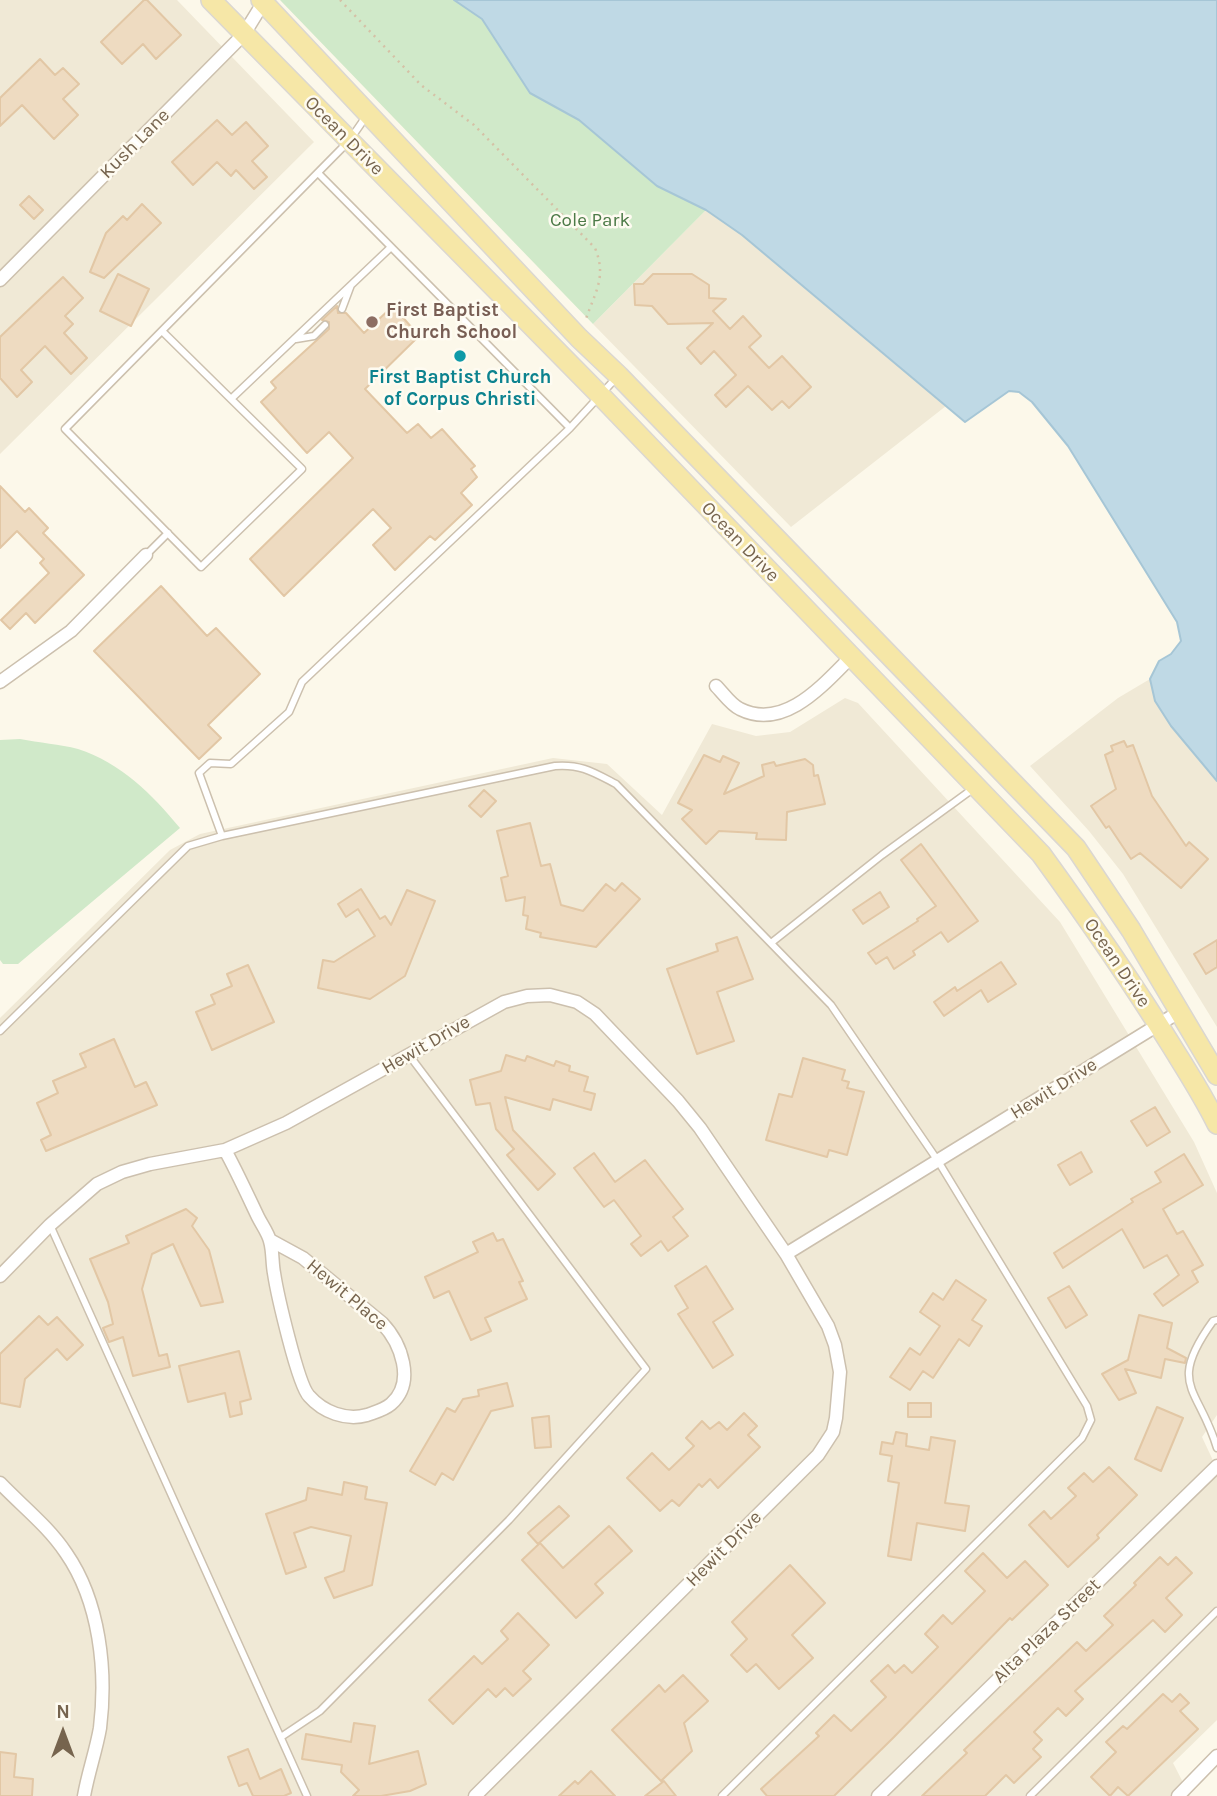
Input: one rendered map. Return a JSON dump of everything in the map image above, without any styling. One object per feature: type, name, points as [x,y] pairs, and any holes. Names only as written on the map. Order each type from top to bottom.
[{"type":"main road","name":"Ocean Drive","points":[[211,0],[601,396],[1041,854],[1101,937],[1158,1024],[1217,1124]]},
{"type":"main road","name":"Ocean Drive","points":[[262,2],[579,338],[619,376],[1076,848],[1130,930],[1217,1075]]},
{"type":"street","name":"Kush Lane","points":[[0,280],[244,34],[262,2]]},
{"type":"street","points":[[0,682],[71,631],[146,555]]},
{"type":"street","points":[[716,686],[738,709],[758,715],[785,711],[810,698],[851,657]]},
{"type":"street","name":"Hewit Drive","points":[[0,1276],[50,1225],[97,1184],[122,1172],[150,1164],[225,1150],[286,1123],[504,1002],[527,996],[550,995],[577,1002],[595,1014],[700,1128],[786,1254],[828,1326],[840,1372],[833,1432],[818,1455],[475,1796]]},
{"type":"street","name":"Hewit Drive","points":[[786,1254],[1179,1012]]},
{"type":"street","name":"Hewit Place","points":[[225,1150],[270,1240],[274,1275],[300,1378],[307,1395],[324,1409],[343,1418],[361,1417],[392,1403],[402,1386],[404,1370],[400,1347],[393,1334],[303,1258],[270,1240]]},
{"type":"street","name":"Alta Plaza Street","points":[[878,1796],[1217,1466]]},
{"type":"street","points":[[0,1483],[35,1515],[66,1553],[89,1601],[102,1656],[102,1701],[99,1732],[84,1796]]},
{"type":"street","points":[[1178,1796],[1217,1756]]},
{"type":"lane","points":[[162,331],[302,469],[201,567],[65,429],[349,141],[369,113]]},
{"type":"lane","points":[[318,173],[569,428]]},
{"type":"lane","points":[[231,399],[390,248]]},
{"type":"lane","points":[[342,309],[351,285]]},
{"type":"lane","points":[[294,339],[314,336],[325,325]]},
{"type":"lane","points":[[222,836],[199,773],[210,763],[231,764],[289,712],[302,682],[569,428],[619,376]]},
{"type":"lane","points":[[146,555],[168,533]]},
{"type":"lane","points":[[0,1031],[188,846],[222,836],[555,766],[573,765],[591,770],[616,784],[831,1005],[938,1161],[1087,1406],[1091,1420],[1082,1438],[722,1796]]},
{"type":"lane","points":[[771,943],[882,855],[976,786]]},
{"type":"lane","points":[[281,1737],[320,1711],[509,1520],[646,1369],[409,1055]]},
{"type":"lane","points":[[50,1225],[307,1796]]},
{"type":"lane","points":[[1217,1320],[1213,1321],[1197,1344],[1189,1365],[1191,1392],[1217,1448]]},
{"type":"lane","points":[[1030,1796],[1217,1611]]},
{"type":"path","points":[[340,0],[421,85],[474,125],[595,248],[601,263],[601,276],[579,338]]},
{"type":"shaded area","points":[[0,0],[177,0],[314,142],[0,454]]},
{"type":"shaded area","points":[[706,210],[742,235],[946,406],[791,527],[593,324]]},
{"type":"shaded area","points":[[1150,679],[1155,701],[1171,726],[1217,781],[1217,1027],[1123,874],[1089,831],[1030,766],[1118,698]]},
{"type":"shaded area","points":[[845,698],[858,703],[1060,922],[1194,1142],[1217,1193],[1217,1415],[1202,1437],[1217,1469],[1217,1720],[1173,1763],[1190,1796],[0,1796],[0,1018],[170,850],[200,834],[553,758],[607,764],[662,815],[712,724],[756,736],[790,732]]},
{"type":"green space","name":"Cole Park","points":[[280,0],[454,0],[482,19],[530,93],[579,120],[657,186],[706,210],[593,324]]},
{"type":"green space","points":[[20,739],[78,749],[108,762],[147,792],[180,828],[18,964],[3,964],[0,960],[0,740]]},
{"type":"water","points":[[454,0],[1217,0],[1217,781],[1171,726],[1155,701],[1150,679],[1159,661],[1171,654],[1181,641],[1177,622],[1068,446],[1032,402],[1019,392],[1009,391],[965,422],[742,235],[706,210],[657,186],[579,120],[530,93],[482,19]]},
{"type":"building","points":[[144,0],[181,35],[156,59],[143,44],[122,64],[101,42]]},
{"type":"building","points":[[40,59],[55,75],[63,68],[79,84],[63,99],[78,115],[54,139],[22,105],[0,126],[0,98]]},
{"type":"building","points":[[217,120],[232,135],[246,122],[268,146],[252,161],[267,177],[254,189],[236,170],[231,176],[217,162],[193,185],[172,162]]},
{"type":"building","points":[[29,196],[43,210],[34,219],[20,205]]},
{"type":"building","points":[[142,204],[161,223],[104,278],[90,272],[106,233],[123,216],[127,220]]},
{"type":"building","points":[[118,274],[149,289],[131,326],[100,311]]},
{"type":"building","points":[[653,274],[692,274],[709,285],[709,298],[726,299],[713,311],[730,329],[743,316],[761,336],[749,347],[769,368],[782,356],[811,387],[789,408],[782,401],[772,410],[748,386],[726,407],[715,395],[736,375],[714,351],[701,364],[687,348],[713,323],[668,324],[652,306],[635,305],[634,284],[643,284]]},
{"type":"building","points":[[63,277],[83,298],[65,316],[73,324],[64,333],[87,358],[71,374],[45,346],[21,370],[32,382],[17,397],[0,378],[0,337]]},
{"type":"building","points":[[337,306],[338,313],[346,313],[364,333],[393,306],[419,336],[365,389],[407,433],[418,424],[431,438],[442,429],[475,466],[471,469],[477,477],[461,493],[472,505],[435,540],[430,536],[395,570],[373,545],[391,528],[373,509],[284,596],[250,559],[353,458],[329,432],[307,453],[261,402],[276,388],[271,382],[329,329],[329,322],[322,320]]},
{"type":"building","points":[[0,486],[25,512],[29,508],[48,528],[43,533],[84,575],[35,623],[26,613],[10,629],[1,620],[49,573],[40,563],[44,559],[17,531],[0,548]]},
{"type":"building","points":[[161,586],[207,636],[216,628],[260,674],[208,725],[221,738],[199,759],[94,651]]},
{"type":"building","points":[[1124,741],[1127,747],[1133,745],[1152,796],[1186,846],[1189,842],[1208,859],[1181,888],[1140,853],[1131,859],[1109,826],[1106,828],[1091,806],[1116,789],[1105,755],[1113,751],[1111,746]]},
{"type":"building","points":[[704,755],[720,762],[723,756],[739,763],[724,794],[764,776],[762,765],[774,762],[776,766],[805,759],[813,765],[814,776],[818,775],[825,804],[787,812],[786,840],[756,839],[757,833],[719,831],[706,844],[682,819],[692,810],[678,803]]},
{"type":"building","points":[[484,790],[496,801],[481,817],[469,806]]},
{"type":"building","points":[[530,823],[541,866],[550,864],[561,905],[583,911],[606,884],[615,891],[622,883],[640,899],[596,947],[540,937],[541,933],[526,929],[528,916],[523,915],[525,897],[506,901],[501,878],[508,876],[497,831]]},
{"type":"building","points":[[921,844],[978,921],[948,942],[941,932],[913,951],[915,955],[894,969],[887,957],[876,964],[868,953],[918,921],[917,919],[936,906],[901,860]]},
{"type":"building","points":[[361,889],[380,919],[385,916],[391,925],[407,890],[435,901],[405,976],[370,999],[318,988],[323,960],[334,962],[375,936],[358,909],[346,917],[338,904]]},
{"type":"building","points":[[880,892],[889,907],[863,924],[853,910]]},
{"type":"building","points":[[737,937],[753,979],[717,992],[734,1041],[697,1054],[667,969],[718,951],[716,944]]},
{"type":"building","points":[[1217,940],[1217,967],[1206,974],[1194,954]]},
{"type":"building","points":[[1001,962],[1016,984],[988,1002],[981,990],[944,1016],[934,1002],[955,987],[957,991]]},
{"type":"building","points":[[248,965],[274,1022],[212,1050],[196,1012],[215,1004],[211,995],[232,986],[227,974]]},
{"type":"building","points":[[114,1039],[135,1087],[146,1082],[157,1105],[46,1151],[41,1140],[51,1135],[37,1103],[58,1093],[53,1081],[86,1067],[80,1054]]},
{"type":"building","points":[[506,1055],[525,1061],[527,1056],[554,1066],[556,1061],[570,1066],[569,1071],[588,1077],[584,1091],[595,1094],[591,1110],[553,1099],[550,1110],[505,1097],[513,1130],[555,1174],[538,1190],[507,1155],[514,1149],[496,1129],[490,1103],[476,1105],[470,1080],[501,1071]]},
{"type":"building","points":[[803,1058],[845,1070],[842,1080],[849,1082],[847,1088],[864,1092],[847,1155],[829,1150],[827,1157],[766,1140],[779,1094],[792,1097]]},
{"type":"building","points":[[1155,1107],[1170,1132],[1147,1146],[1131,1121]]},
{"type":"building","points":[[1081,1152],[1092,1172],[1070,1185],[1058,1165]]},
{"type":"building","points":[[594,1153],[615,1182],[645,1160],[683,1209],[673,1217],[688,1236],[668,1251],[661,1241],[641,1256],[631,1244],[641,1236],[624,1213],[614,1200],[604,1207],[574,1168]]},
{"type":"building","points":[[1184,1154],[1203,1185],[1163,1209],[1177,1234],[1183,1231],[1203,1265],[1192,1271],[1198,1282],[1163,1306],[1154,1294],[1179,1275],[1167,1255],[1144,1268],[1122,1229],[1063,1268],[1054,1253],[1133,1202],[1131,1199],[1161,1182],[1155,1172]]},
{"type":"building","points":[[186,1209],[197,1218],[192,1226],[209,1250],[223,1302],[201,1306],[173,1244],[152,1254],[142,1289],[159,1356],[167,1354],[170,1367],[133,1376],[123,1337],[109,1342],[103,1328],[113,1324],[108,1302],[90,1259],[129,1243],[126,1236]]},
{"type":"building","points":[[493,1233],[497,1241],[503,1239],[523,1281],[519,1282],[527,1299],[485,1318],[491,1331],[471,1340],[449,1291],[434,1298],[425,1277],[478,1252],[473,1242]]},
{"type":"building","points":[[706,1266],[733,1309],[713,1322],[733,1355],[713,1368],[678,1314],[688,1308],[675,1286]]},
{"type":"building","points":[[956,1280],[986,1300],[972,1320],[982,1326],[969,1346],[959,1339],[933,1378],[923,1371],[910,1390],[890,1377],[910,1348],[920,1355],[940,1326],[920,1312],[933,1293],[943,1300]]},
{"type":"building","points":[[1069,1286],[1087,1315],[1066,1328],[1048,1298]]},
{"type":"building","points":[[1139,1315],[1172,1323],[1167,1348],[1186,1358],[1185,1363],[1165,1359],[1161,1378],[1125,1369],[1136,1393],[1119,1400],[1102,1374],[1128,1360]]},
{"type":"building","points":[[39,1316],[48,1325],[57,1317],[83,1345],[67,1360],[57,1349],[25,1379],[20,1407],[0,1403],[0,1354]]},
{"type":"building","points":[[239,1351],[251,1399],[240,1402],[242,1414],[230,1417],[225,1393],[188,1402],[179,1366]]},
{"type":"building","points":[[507,1383],[513,1406],[491,1411],[453,1480],[442,1473],[435,1485],[410,1471],[447,1408],[455,1412],[463,1399],[479,1396],[478,1390]]},
{"type":"building","points":[[908,1403],[931,1403],[931,1417],[908,1417]]},
{"type":"building","points":[[1157,1407],[1183,1418],[1161,1471],[1135,1459]]},
{"type":"building","points":[[744,1413],[757,1426],[748,1435],[760,1447],[718,1488],[710,1479],[702,1487],[699,1484],[679,1506],[672,1500],[660,1511],[627,1478],[652,1453],[669,1470],[694,1446],[686,1438],[702,1421],[710,1429],[719,1422],[727,1430]]},
{"type":"building","points":[[549,1416],[551,1447],[535,1448],[532,1418]]},
{"type":"building","points":[[896,1432],[907,1434],[906,1446],[929,1450],[931,1437],[955,1441],[945,1503],[969,1506],[965,1531],[917,1523],[911,1560],[888,1556],[899,1483],[888,1481],[892,1456],[880,1454],[882,1442],[893,1444]]},
{"type":"building","points":[[1109,1467],[1137,1495],[1097,1535],[1099,1538],[1068,1567],[1029,1525],[1044,1511],[1051,1519],[1076,1496],[1068,1488],[1084,1473],[1093,1482]]},
{"type":"building","points":[[344,1482],[367,1487],[365,1499],[387,1503],[372,1585],[334,1598],[325,1578],[344,1571],[351,1536],[311,1527],[294,1533],[306,1567],[286,1574],[266,1514],[306,1500],[308,1488],[342,1495]]},
{"type":"building","points":[[559,1506],[569,1516],[538,1544],[528,1533]]},
{"type":"building","points":[[609,1526],[632,1551],[595,1584],[603,1593],[576,1618],[522,1560],[540,1543],[563,1568]]},
{"type":"building","points":[[983,1553],[1007,1578],[1025,1561],[1048,1585],[1012,1620],[1010,1618],[834,1796],[767,1796],[761,1789],[819,1736],[816,1733],[834,1715],[851,1731],[886,1697],[871,1681],[888,1665],[895,1673],[904,1665],[912,1673],[938,1647],[925,1634],[943,1615],[952,1624],[985,1591],[965,1571]]},
{"type":"building","points":[[1160,1557],[1168,1565],[1176,1557],[1192,1573],[1166,1598],[1182,1615],[1165,1632],[1153,1620],[1075,1691],[1083,1699],[1066,1716],[1058,1708],[1034,1732],[1042,1740],[1033,1749],[1041,1757],[1014,1783],[1006,1775],[985,1796],[922,1796],[967,1753],[964,1750],[1077,1642],[1086,1651],[1113,1625],[1104,1616]]},
{"type":"building","points":[[790,1565],[825,1603],[792,1635],[813,1658],[779,1689],[756,1664],[747,1672],[731,1655],[747,1639],[732,1622]]},
{"type":"building","points":[[518,1613],[549,1645],[523,1671],[531,1679],[513,1696],[505,1688],[496,1697],[488,1689],[453,1724],[429,1700],[474,1656],[482,1664],[508,1639],[501,1631]]},
{"type":"building","points":[[683,1675],[708,1701],[684,1723],[692,1751],[661,1781],[612,1730],[659,1685],[665,1692]]},
{"type":"building","points":[[1163,1694],[1172,1702],[1180,1694],[1189,1703],[1180,1711],[1198,1729],[1128,1796],[1118,1787],[1110,1796],[1091,1777],[1116,1752],[1106,1742],[1123,1726],[1127,1729]]},
{"type":"building","points":[[354,1723],[375,1726],[369,1764],[418,1751],[426,1784],[410,1791],[381,1796],[353,1796],[359,1790],[341,1772],[342,1765],[302,1759],[306,1734],[351,1742]]},
{"type":"building","points":[[248,1749],[260,1779],[281,1769],[291,1793],[284,1796],[253,1796],[247,1783],[239,1786],[228,1757]]},
{"type":"building","points":[[0,1752],[16,1754],[14,1777],[33,1779],[32,1796],[0,1796]]},
{"type":"building","points":[[591,1771],[615,1796],[559,1796],[575,1781],[578,1784]]},
{"type":"building","points":[[664,1781],[676,1796],[645,1796]]},
{"type":"place","name":"First Baptist Church School","points":[[372,322]]},
{"type":"place","name":"First Baptist Church of Corpus Christi","points":[[460,356]]}]
